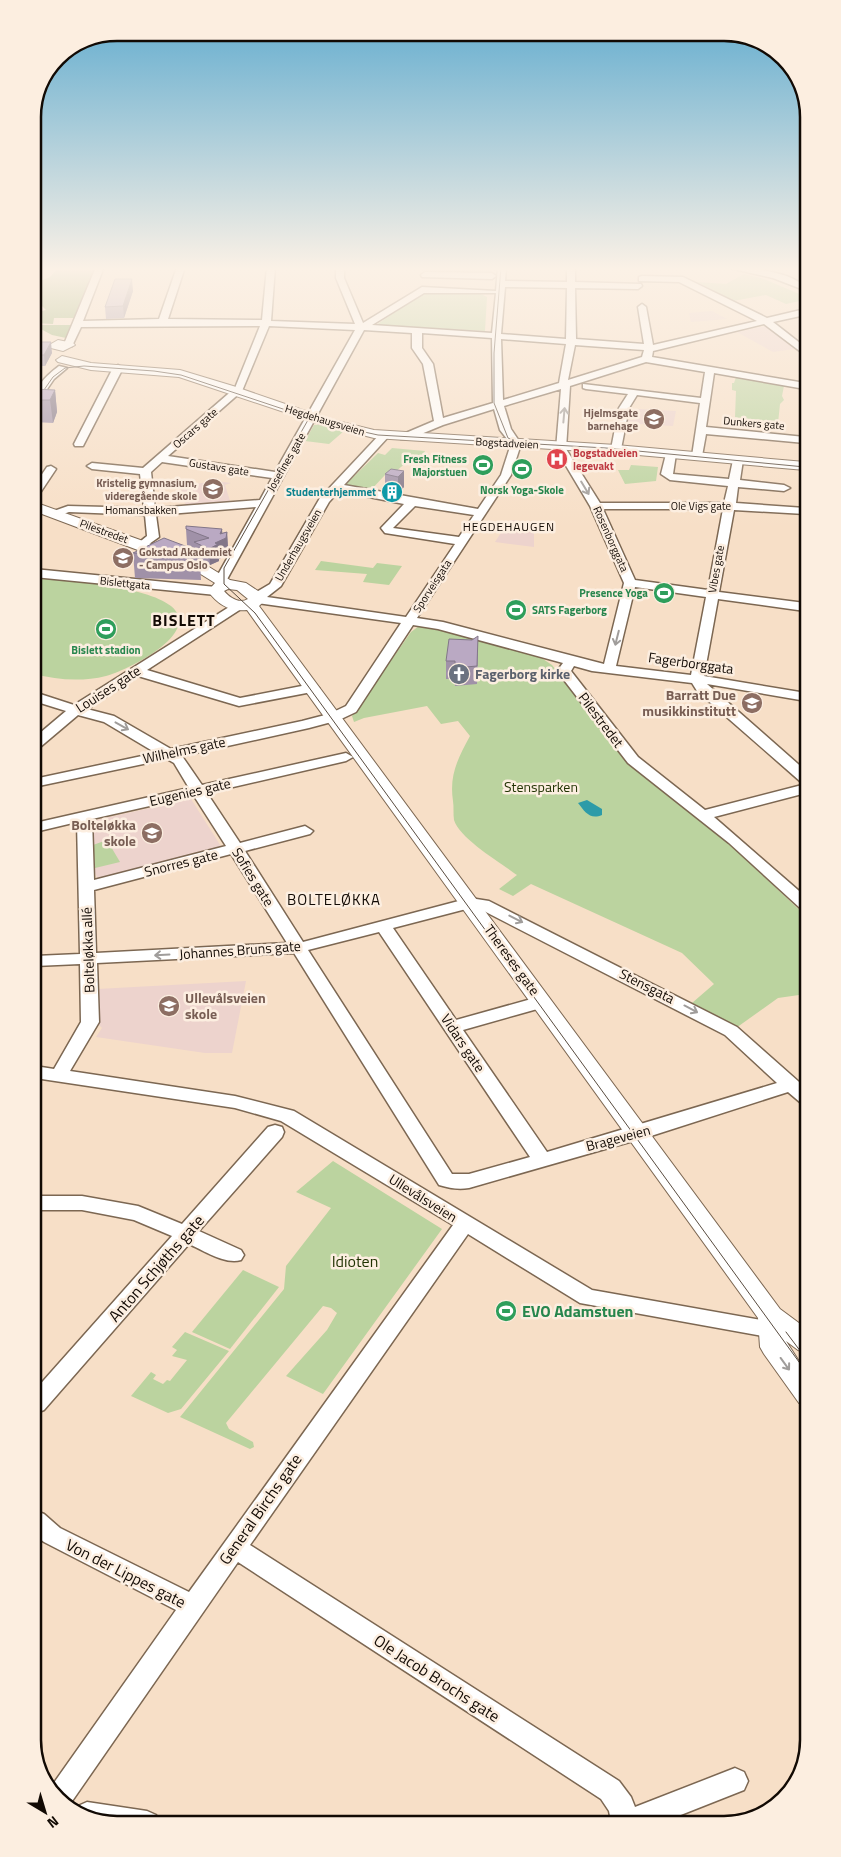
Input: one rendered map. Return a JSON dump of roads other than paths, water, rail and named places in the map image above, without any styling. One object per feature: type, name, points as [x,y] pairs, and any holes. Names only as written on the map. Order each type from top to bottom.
[{"type":"main road","points":[[58,354],[55,361],[61,364]]},
{"type":"main road","name":"Hegdehaugsveien","points":[[61,364],[177,374],[312,417],[357,430],[387,436]]},
{"type":"main road","name":"Bogstadveien","points":[[387,436],[616,448],[800,466]]},
{"type":"main road","name":"Pilestredet","points":[[41,509],[142,545],[204,570],[221,585]]},
{"type":"main road","points":[[221,585],[241,586],[250,602],[222,598],[221,585]]},
{"type":"main road","name":"Thereses gate","points":[[250,602],[637,1132],[790,1332],[773,1347],[800,1384]]},
{"type":"street","name":"Oscars gate","points":[[145,471],[237,392],[253,354]]},
{"type":"street","name":"Josefines gate","points":[[221,585],[262,503],[347,354]]},
{"type":"street","points":[[421,354],[428,364],[439,423]]},
{"type":"street","points":[[497,354],[496,405],[509,435],[516,444]]},
{"type":"street","points":[[561,446],[563,376],[568,354]]},
{"type":"street","points":[[651,354],[651,359]]},
{"type":"street","points":[[405,437],[439,423],[651,359],[800,385]]},
{"type":"street","points":[[41,391],[61,364]]},
{"type":"street","points":[[79,444],[118,368]]},
{"type":"street","points":[[697,456],[710,370]]},
{"type":"street","points":[[586,386],[704,401]]},
{"type":"street","points":[[616,448],[624,408],[634,392]]},
{"type":"street","name":"Dunkers gate","points":[[701,430],[800,440]]},
{"type":"street","name":"Underhaugsveien","points":[[250,602],[267,593],[275,586],[324,500],[376,445],[387,436]]},
{"type":"street","name":"Sporveisgata","points":[[334,717],[351,709],[460,541],[506,475],[516,444]]},
{"type":"street","name":"Rosenborggata","points":[[561,446],[596,506],[630,583],[609,669]]},
{"type":"street","points":[[671,454],[666,474],[668,476],[784,488]]},
{"type":"street","name":"Gustavs gate","points":[[159,458],[278,476]]},
{"type":"street","name":"Vibes gate","points":[[697,679],[738,460]]},
{"type":"street","points":[[92,466],[145,471],[153,537],[142,545]]},
{"type":"street","points":[[41,483],[51,468]]},
{"type":"street","points":[[336,487],[480,513]]},
{"type":"street","points":[[412,502],[386,529],[398,533],[460,541]]},
{"type":"street","name":"Homansbakken","points":[[55,514],[68,509],[149,512],[262,503]]},
{"type":"street","name":"Ole Vigs gate","points":[[596,506],[728,506],[800,511]]},
{"type":"street","points":[[114,582],[132,571]]},
{"type":"street","name":"Bislettgata","points":[[41,573],[114,582],[221,585]]},
{"type":"street","points":[[630,583],[800,605]]},
{"type":"street","points":[[250,602],[409,620],[455,628],[572,660]]},
{"type":"street","name":"Louises gate","points":[[41,739],[76,710],[250,602]]},
{"type":"street","name":"Fagerborggata","points":[[572,660],[592,667],[697,679],[800,696]]},
{"type":"street","name":"Pilestredet","points":[[572,660],[564,671],[628,755],[704,815],[800,899]]},
{"type":"street","points":[[136,671],[238,702],[312,688]]},
{"type":"street","points":[[697,679],[702,688],[800,774]]},
{"type":"street","name":"Sofies gate","points":[[41,698],[109,719],[179,760],[446,1180]]},
{"type":"street","name":"Wilhelms gate","points":[[41,780],[334,717]]},
{"type":"street","name":"Eugenies gate","points":[[41,826],[346,758]]},
{"type":"street","points":[[704,815],[800,790]]},
{"type":"street","name":"Bolteløkka allé","points":[[59,1076],[90,1022],[84,817]]},
{"type":"street","name":"Snorres gate","points":[[86,887],[305,831]]},
{"type":"street","name":"Johannes Bruns gate","points":[[41,961],[298,948],[470,903]]},
{"type":"street","name":"Stensgata","points":[[470,903],[483,904],[499,910],[731,1031],[800,1093]]},
{"type":"street","name":"Vidars gate","points":[[383,926],[542,1159]]},
{"type":"street","points":[[452,1027],[542,1002]]},
{"type":"street","name":"Ullevålsveien","points":[[41,1073],[235,1102],[287,1116],[304,1124],[587,1297],[790,1332]]},
{"type":"street","name":"Brageveien","points":[[446,1180],[459,1183],[469,1181],[790,1085]]},
{"type":"street","name":"Anton Schjøths gate","points":[[41,1398],[275,1132]]},
{"type":"street","points":[[41,1203],[82,1203],[113,1207],[138,1213],[234,1255]]},
{"type":"street","name":"General Birchs gate","points":[[67,1787],[192,1606],[465,1224]]},
{"type":"street","name":"Von der Lippes gate","points":[[41,1525],[52,1535],[192,1606]]},
{"type":"street","name":"Ole Jacob Brochs gate","points":[[234,1547],[610,1790],[622,1806],[623,1816]]},
{"type":"street","points":[[646,1816],[735,1781]]},
{"type":"water","points":[[587,800],[602,809],[602,815],[591,816],[578,803]]},
{"type":"tram line","points":[[494,354],[494,403],[508,438],[519,443]]},
{"type":"tram line","points":[[41,394],[53,377],[65,368],[84,366],[154,371],[181,375],[306,417]]},
{"type":"tram line","points":[[306,417],[328,424],[378,435],[606,448],[800,467]]},
{"type":"tram line","points":[[306,417],[308,420],[224,568],[224,584],[255,613],[800,1363]]},
{"type":"tram line","points":[[786,1332],[800,1351]]},
{"type":"place","name":"Hjelmsgate barnehage","points":[[654,419]]},
{"type":"place","name":"Bogstadveien legevakt","points":[[557,459]]},
{"type":"place","name":"Fresh Fitness Majorstuen","points":[[483,465]]},
{"type":"place","name":"Norsk Yoga-Skole","points":[[522,469]]},
{"type":"place","name":"Kristelig gymnasium, videregående skole","points":[[213,489]]},
{"type":"place","name":"Studenterhjemmet","points":[[392,492]]},
{"type":"place","name":"Gokstad Akademiet - Campus Oslo","points":[[123,558]]},
{"type":"place","name":"Presence Yoga","points":[[664,593]]},
{"type":"place","name":"SATS Fagerborg","points":[[516,610]]},
{"type":"place","name":"Bislett stadion","points":[[106,629]]},
{"type":"place","name":"Fagerborg kirke","points":[[459,674]]},
{"type":"place","name":"Barratt Due musikkinstitutt","points":[[752,703]]},
{"type":"place","name":"Bolteløkka skole","points":[[152,833]]},
{"type":"place","name":"Ullevålsveien skole","points":[[169,1006]]},
{"type":"place","name":"EVO Adamstuen","points":[[506,1311]]},
{"type":"district","name":"HEGDEHAUGEN","points":[[509,527]]},
{"type":"district","name":"BISLETT","points":[[184,620]]},
{"type":"district","name":"BOLTELØKKA","points":[[334,900]]},
{"type":"park label","name":"Stensparken","points":[[541,787]]},
{"type":"park label","name":"Idioten","points":[[355,1261]]}]
